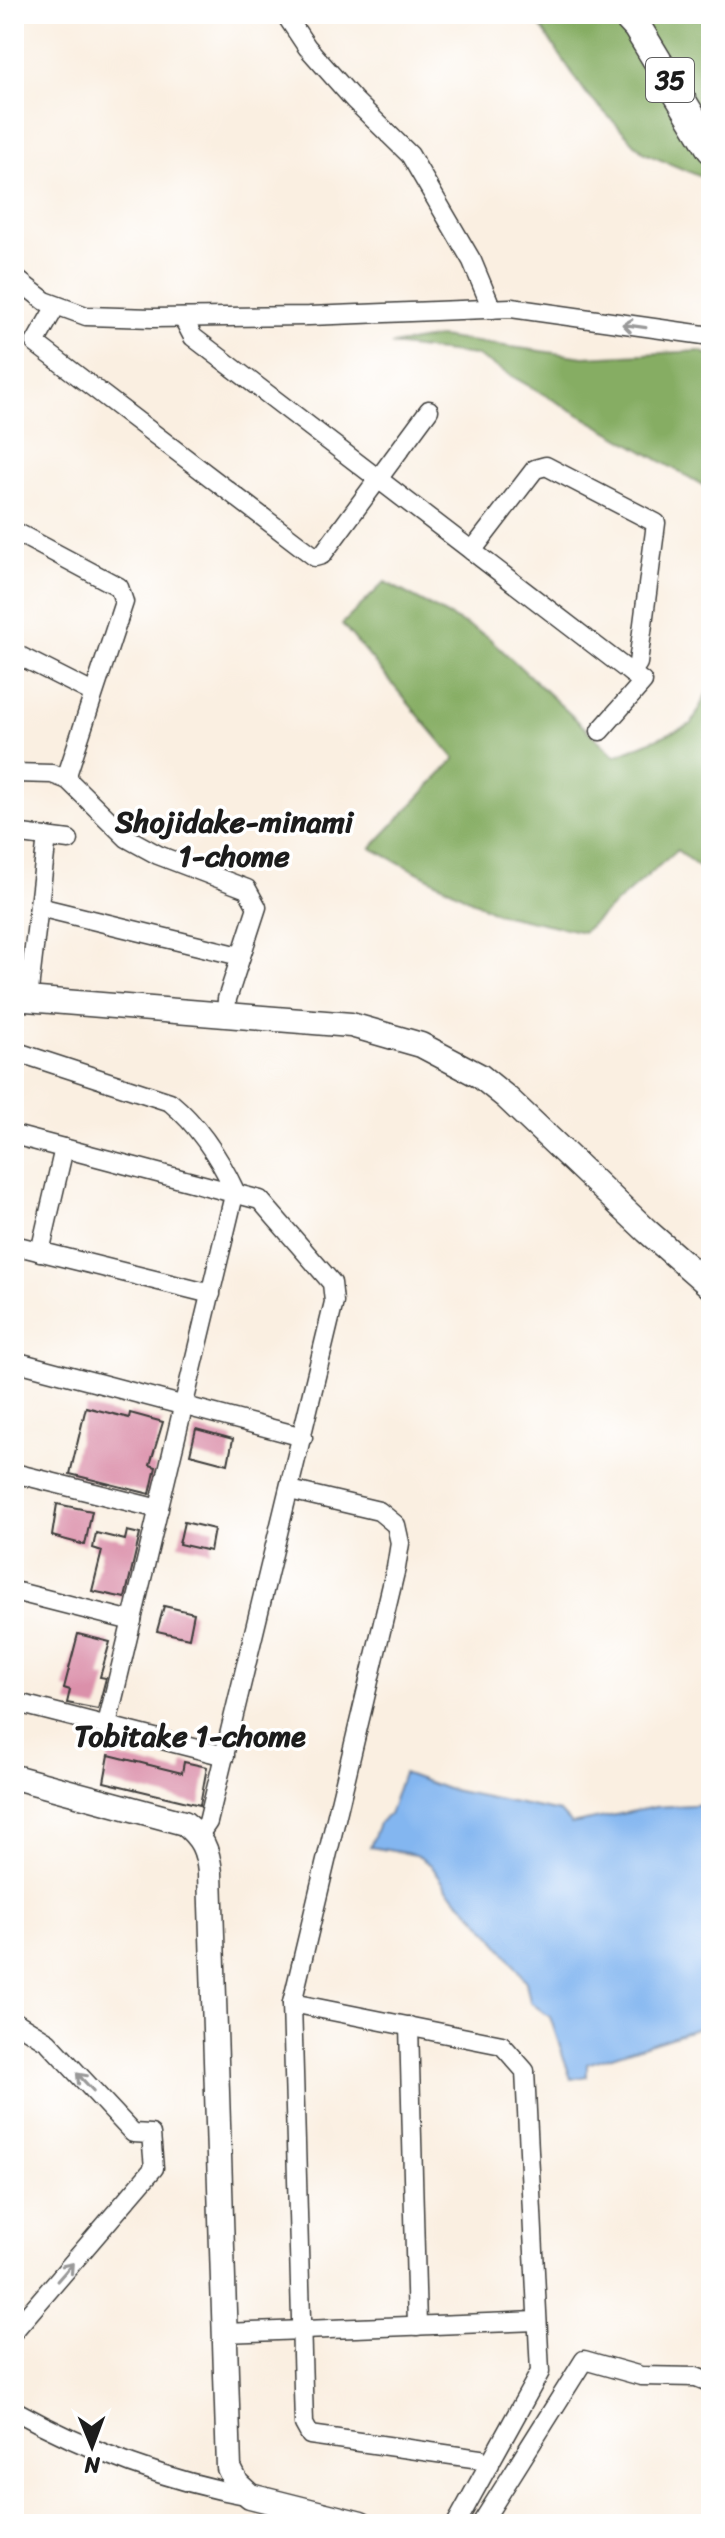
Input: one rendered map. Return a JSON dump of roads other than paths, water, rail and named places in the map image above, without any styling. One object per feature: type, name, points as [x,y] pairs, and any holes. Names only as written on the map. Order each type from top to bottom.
[{"type":"main road","name":"35","points":[[625,14],[637,27],[711,149]]},
{"type":"street","points":[[285,14],[307,47],[354,100],[410,155],[472,261],[492,309]]},
{"type":"street","points":[[14,277],[56,306],[86,316],[309,316],[511,308],[711,336]]},
{"type":"street","points":[[56,306],[35,343],[315,557],[322,555],[429,410]]},
{"type":"street","points":[[183,318],[193,337],[643,682],[600,731]]},
{"type":"street","points":[[472,551],[535,469],[546,466],[656,523],[638,663],[631,673]]},
{"type":"street","points":[[14,531],[119,587],[124,602],[68,772],[68,780]]},
{"type":"street","points":[[14,653],[93,693]]},
{"type":"street","points":[[14,773],[52,774],[68,780],[127,838],[158,855],[247,889],[257,907],[227,999],[226,1016]]},
{"type":"street","points":[[14,833],[69,840]]},
{"type":"street","points":[[47,837],[39,907],[21,998],[351,1025],[410,1041],[480,1076],[506,1097],[647,1231],[711,1287]]},
{"type":"street","points":[[39,907],[240,956]]},
{"type":"street","points":[[14,1051],[170,1102],[209,1143],[235,1191],[107,1724]]},
{"type":"street","points":[[14,1135],[260,1200],[332,1283],[334,1302],[303,1437],[208,1822],[199,1835]]},
{"type":"street","points":[[40,1252],[64,1148]]},
{"type":"street","points":[[14,1245],[211,1294]]},
{"type":"street","points":[[14,1361],[303,1437]]},
{"type":"street","points":[[14,1473],[159,1509]]},
{"type":"street","points":[[290,1490],[379,1511],[396,1525],[400,1543],[292,2003],[304,2424],[310,2435],[480,2459],[490,2464]]},
{"type":"street","points":[[14,1591],[132,1621]]},
{"type":"street","points":[[14,1702],[225,1756]]},
{"type":"street","points":[[14,1777],[184,1823],[199,1835],[209,1859],[229,2468],[237,2484],[250,2496]]},
{"type":"street","points":[[292,2003],[502,2045],[525,2071],[540,2372],[456,2524]]},
{"type":"street","points":[[14,2021],[48,2042],[133,2133],[151,2134],[154,2168],[14,2331]]},
{"type":"street","points":[[409,2026],[417,2326]]},
{"type":"street","points":[[223,2333],[537,2321]]},
{"type":"street","points":[[481,2524],[584,2360],[641,2376],[696,2377],[711,2383]]},
{"type":"street","points":[[14,2410],[46,2428],[152,2472],[361,2524]]},
{"type":"water","points":[[403,1773],[447,1789],[560,1812],[571,1824],[655,1807],[711,1804],[711,2024],[587,2064],[587,2076],[571,2079],[550,2017],[530,2002],[526,1982],[477,1918],[448,1890],[431,1865],[416,1855],[370,1847],[379,1823],[389,1815]]},
{"type":"district","name":"Shojidake-minami 1-chome","points":[[234,839]]},
{"type":"district","name":"Tobitake 1-chome","points":[[190,1736]]}]
